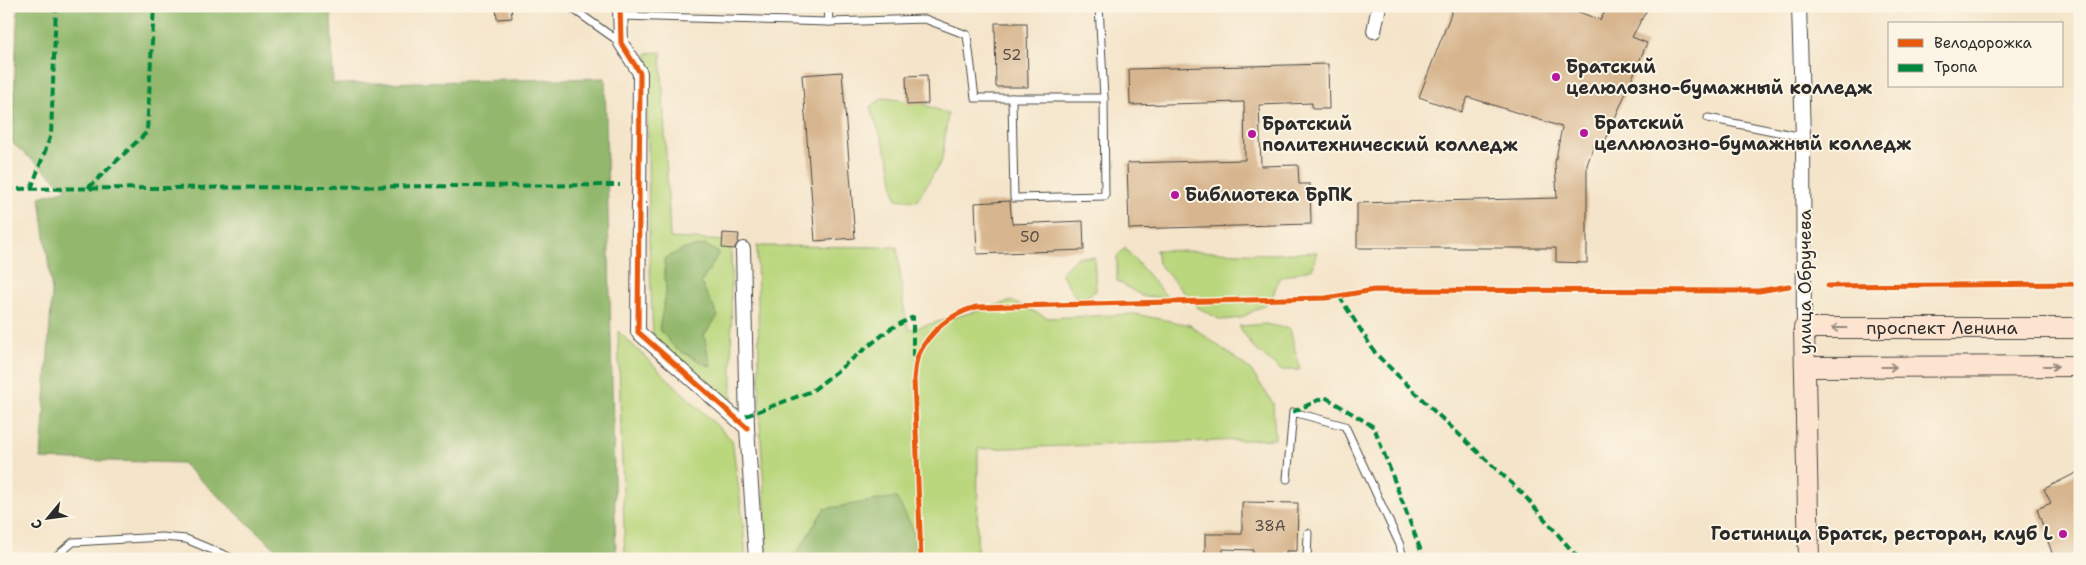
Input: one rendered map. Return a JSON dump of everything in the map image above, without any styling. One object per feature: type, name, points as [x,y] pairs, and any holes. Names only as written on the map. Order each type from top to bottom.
[{"type":"main road","name":"проспект Ленина","points":[[1804,328],[2080,328]]},
{"type":"main road","name":"улица Обручева","points":[[1804,328],[1809,559]]},
{"type":"main road","points":[[1805,367],[2080,366]]},
{"type":"street","points":[[1374,31],[1378,6]]},
{"type":"street","name":"улица Обручева","points":[[1798,6],[1803,137],[1804,328]]},
{"type":"street","points":[[620,11],[621,43],[640,73],[638,332],[747,428]]},
{"type":"street","points":[[743,249],[747,428],[756,559]]},
{"type":"lane","points":[[569,6],[621,43]]},
{"type":"lane","points":[[828,6],[829,22]]},
{"type":"lane","points":[[1012,98],[1014,198],[1106,196],[1104,98],[1099,6]]},
{"type":"lane","points":[[620,11],[829,22],[925,18],[967,35],[976,98],[1104,98]]},
{"type":"lane","points":[[1708,118],[1803,137]]},
{"type":"lane","points":[[1287,479],[1294,412],[1345,426],[1400,545],[1403,559]]},
{"type":"lane","points":[[1307,559],[1308,532]]},
{"type":"lane","points":[[53,559],[73,542],[162,537],[186,539],[234,559]]},
{"type":"green space","points":[[18,6],[331,6],[333,84],[605,78],[616,559],[287,559],[182,463],[41,459],[52,292],[40,197],[67,189],[12,143]]},
{"type":"green space","points":[[661,52],[670,238],[731,241],[732,403],[653,338],[649,243],[647,53]]},
{"type":"green space","points":[[883,98],[918,102],[948,114],[942,160],[917,201],[896,199],[889,159],[870,107]]},
{"type":"green space","points":[[706,245],[719,253],[701,283],[718,316],[704,335],[711,367],[676,349],[659,329],[666,293],[664,259],[683,249]]},
{"type":"green space","points":[[757,246],[897,247],[904,308],[909,330],[1012,301],[1048,318],[1135,314],[1190,325],[1250,369],[1273,403],[1275,439],[978,449],[977,559],[768,559],[760,422]]},
{"type":"green space","points":[[1125,248],[1168,298],[1142,296],[1117,281],[1117,256]]},
{"type":"green space","points":[[1156,250],[1272,254],[1317,252],[1313,268],[1279,278],[1271,301],[1241,318],[1221,320],[1197,307],[1158,263]]},
{"type":"green space","points":[[1077,257],[1094,257],[1096,291],[1078,301],[1061,273]]},
{"type":"green space","points":[[1266,324],[1290,329],[1300,370],[1280,370],[1253,347],[1239,326]]},
{"type":"green space","points":[[618,331],[732,440],[746,559],[625,559]]},
{"type":"green space","points":[[896,497],[915,532],[914,559],[793,559],[824,509]]},
{"type":"building","points":[[496,6],[511,6],[512,18],[497,19]]},
{"type":"building","name":"Братский целлюлозно-бумажный колледж","points":[[1454,6],[1563,6],[1600,20],[1609,6],[1649,6],[1632,37],[1647,43],[1604,144],[1596,139],[1587,165],[1587,263],[1556,262],[1556,248],[1357,248],[1357,203],[1557,198],[1555,163],[1562,127],[1468,97],[1461,112],[1419,97]]},
{"type":"building","points":[[995,23],[1027,23],[1028,87],[996,87]]},
{"type":"building","name":"Братский политехнический колледж","points":[[1328,64],[1329,109],[1312,109],[1312,103],[1259,105],[1261,166],[1298,165],[1299,184],[1310,184],[1311,224],[1129,229],[1127,163],[1245,160],[1244,102],[1130,105],[1129,69]]},
{"type":"building","points":[[842,72],[855,238],[815,241],[802,75]]},
{"type":"building","points":[[927,75],[928,104],[907,105],[906,76]]},
{"type":"building","points":[[1010,201],[1012,224],[1083,221],[1084,250],[977,254],[975,203]]},
{"type":"building","points":[[723,233],[739,234],[738,242],[734,249],[722,248]]},
{"type":"building","name":"Гостиница Братск, ресторан, клуб L","points":[[2080,471],[2080,559],[2054,559],[2037,509],[2051,503],[2044,489]]},
{"type":"building","points":[[1242,502],[1298,503],[1297,551],[1286,551],[1286,559],[1253,559],[1253,550],[1223,549],[1223,559],[1205,559],[1205,534],[1242,534]]},
{"type":"marked path","points":[[31,189],[51,135],[56,6]]},
{"type":"marked path","points":[[88,188],[147,132],[154,6]]},
{"type":"marked path","points":[[6,189],[620,185]]},
{"type":"marked path","points":[[1339,296],[1376,354],[1524,495],[1579,559]]},
{"type":"marked path","points":[[746,416],[812,391],[890,329],[913,317],[913,359]]},
{"type":"marked path","points":[[1293,412],[1325,397],[1374,427],[1424,559]]},
{"type":"cycle path","points":[[620,6],[621,43],[640,73],[638,332],[747,428]]},
{"type":"cycle path","points":[[1828,286],[2080,284]]},
{"type":"cycle path","points":[[921,559],[914,379],[916,362],[923,347],[935,331],[958,314],[976,307],[1326,298],[1374,290],[1759,291],[1789,286]]},
{"type":"place","name":"Братский целюлозно-бумажный колледж","points":[[1556,77]]},
{"type":"place","name":"Братский целлюлозно-бумажный колледж","points":[[1584,133]]},
{"type":"place","name":"Братский политехнический колледж","points":[[1252,134]]},
{"type":"place","name":"Библиотека БрПК","points":[[1175,195]]},
{"type":"place","name":"Гостиница Братск, ресторан, клуб L","points":[[2063,534]]}]
